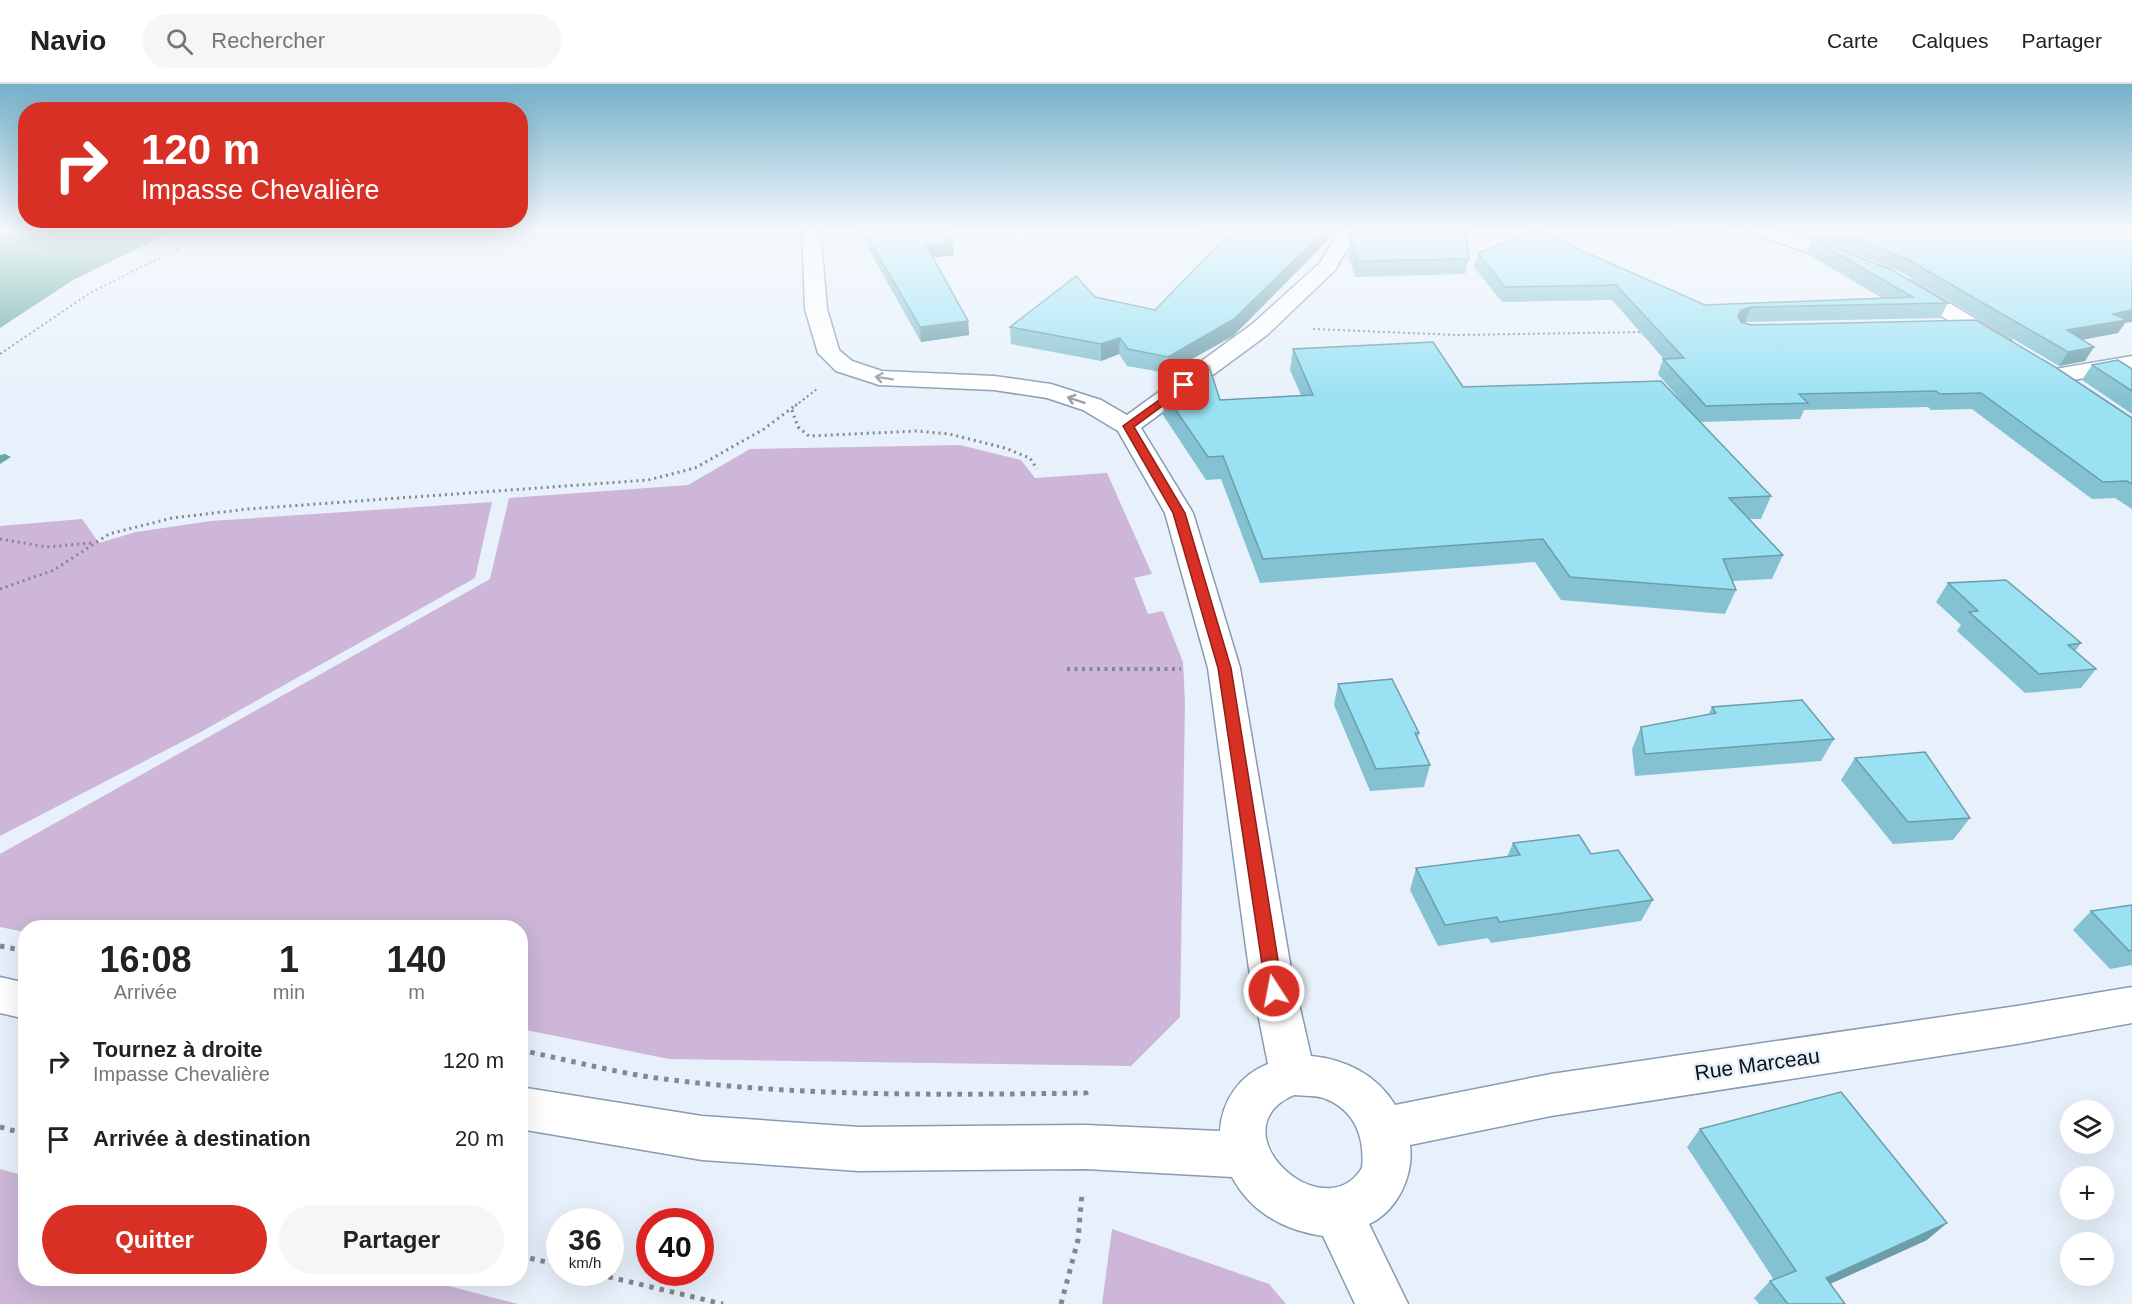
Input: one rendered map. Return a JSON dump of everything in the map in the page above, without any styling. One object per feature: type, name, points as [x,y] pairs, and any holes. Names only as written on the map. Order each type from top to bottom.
[{"type":"street","points":[[815,286],[816,309],[829,353],[844,366],[879,378],[994,383],[1051,391],[1092,405],[1128,426],[1179,513],[1224,668],[1270,969],[1293,1075]]},
{"type":"street","points":[[1128,426],[1264,325],[1306,286]]},
{"type":"street","points":[[1904,286],[2079,392]]},
{"type":"street","points":[[1939,327],[1973,326]]},
{"type":"street","points":[[2037,365],[2132,363]]},
{"type":"street","points":[[0,995],[18,999]]},
{"type":"street","name":"Rue Marceau","points":[[1384,1130],[1551,1095],[2017,1025],[2132,1005]]},
{"type":"street","points":[[1293,1075],[1316,1076],[1337,1082],[1357,1094],[1373,1110],[1384,1130],[1388,1151],[1385,1172],[1376,1191],[1359,1205],[1337,1211],[1314,1211],[1291,1204],[1271,1191],[1256,1175],[1246,1155],[1242,1133],[1246,1113],[1257,1094],[1293,1075]]},
{"type":"street","points":[[528,1109],[702,1138],[859,1149],[1086,1147],[1246,1155]]},
{"type":"street","points":[[1337,1211],[1382,1304]]},
{"type":"path","points":[[0,354],[104,286]]},
{"type":"path","points":[[1264,325],[1375,333],[1457,335],[1649,332]]},
{"type":"path","points":[[0,589],[54,570],[109,534],[133,526],[172,518],[248,509],[648,480],[695,468],[764,429],[792,410],[844,366]]},
{"type":"path","points":[[792,410],[798,427],[809,435],[838,436],[917,431],[949,434],[1005,448],[1030,458],[1037,469]]},
{"type":"path","points":[[0,539],[47,547],[93,543]]},
{"type":"path","points":[[1067,669],[1185,669]]},
{"type":"path","points":[[0,946],[18,949]]},
{"type":"path","points":[[0,1127],[18,1132]]},
{"type":"path","points":[[528,1258],[546,1262]]},
{"type":"path","points":[[624,1281],[723,1304]]},
{"type":"shaded area","points":[[0,286],[64,286],[0,328]]},
{"type":"shaded area","points":[[960,445],[1021,460],[1035,478],[1107,473],[1152,574],[1134,578],[1148,614],[1163,611],[1183,662],[1185,702],[1180,1017],[1131,1066],[669,1059],[528,1030],[528,920],[18,920],[18,931],[0,927],[0,854],[490,579],[509,498],[688,485],[750,449]]},
{"type":"shaded area","points":[[492,502],[475,578],[199,733],[0,836],[0,526],[82,519],[99,543],[136,532],[211,521]]},
{"type":"shaded area","points":[[0,1169],[18,1174],[18,1286],[449,1286],[518,1304],[0,1304]]},
{"type":"shaded area","points":[[1112,1229],[1269,1284],[1286,1304],[1102,1304]]},
{"type":"building","points":[[896,286],[949,286],[968,321],[920,327]]},
{"type":"building","points":[[1063,286],[1085,286],[1095,297],[1155,310],[1178,286],[1268,286],[1234,319],[1168,357],[1128,349],[1120,338],[1101,344],[1010,327]]},
{"type":"building","points":[[1504,286],[1564,286],[1505,287]]},
{"type":"building","points":[[1617,286],[1662,286],[1705,305],[1913,297],[1894,286],[1919,286],[1948,303],[1751,307],[1741,310],[1738,317],[1741,322],[1751,325],[1976,320],[2055,367],[2132,418],[2132,484],[2127,481],[2103,482],[1981,393],[1940,394],[1936,391],[1799,394],[1808,403],[1706,406],[1663,359],[1684,358]]},
{"type":"building","points":[[1954,286],[2132,286],[2132,310],[2113,314],[2127,320],[2067,330],[2094,347],[2068,352]]},
{"type":"building","points":[[1433,342],[1463,387],[1661,381],[1771,496],[1729,498],[1783,555],[1723,559],[1736,590],[1570,577],[1543,539],[1263,559],[1223,456],[1208,457],[1164,393],[1200,367],[1209,366],[1220,400],[1313,395],[1293,349]]},
{"type":"building","points":[[2118,360],[2132,369],[2132,391],[2092,365]]},
{"type":"building","points":[[2006,580],[2081,643],[2068,645],[2096,669],[2039,674],[1969,612],[1978,611],[1948,583]]},
{"type":"building","points":[[1392,679],[1419,733],[1415,733],[1430,765],[1376,769],[1338,684]]},
{"type":"building","points":[[1802,700],[1834,739],[1645,754],[1641,727],[1716,713],[1712,707]]},
{"type":"building","points":[[1925,752],[1970,818],[1908,822],[1855,758]]},
{"type":"building","points":[[1579,835],[1591,854],[1618,850],[1653,900],[1499,922],[1497,917],[1445,925],[1416,868],[1520,855],[1513,843]]},
{"type":"building","points":[[2132,905],[2132,950],[2129,951],[2091,911]]},
{"type":"building","points":[[1841,1092],[1947,1223],[1826,1278],[1845,1304],[1788,1304],[1770,1281],[1796,1271],[1700,1129]]},
{"type":"waterway","points":[[0,460],[5,457]]},
{"type":"route","points":[[1184,385],[1128,426],[1179,513],[1224,668],[1274,991]]}]
